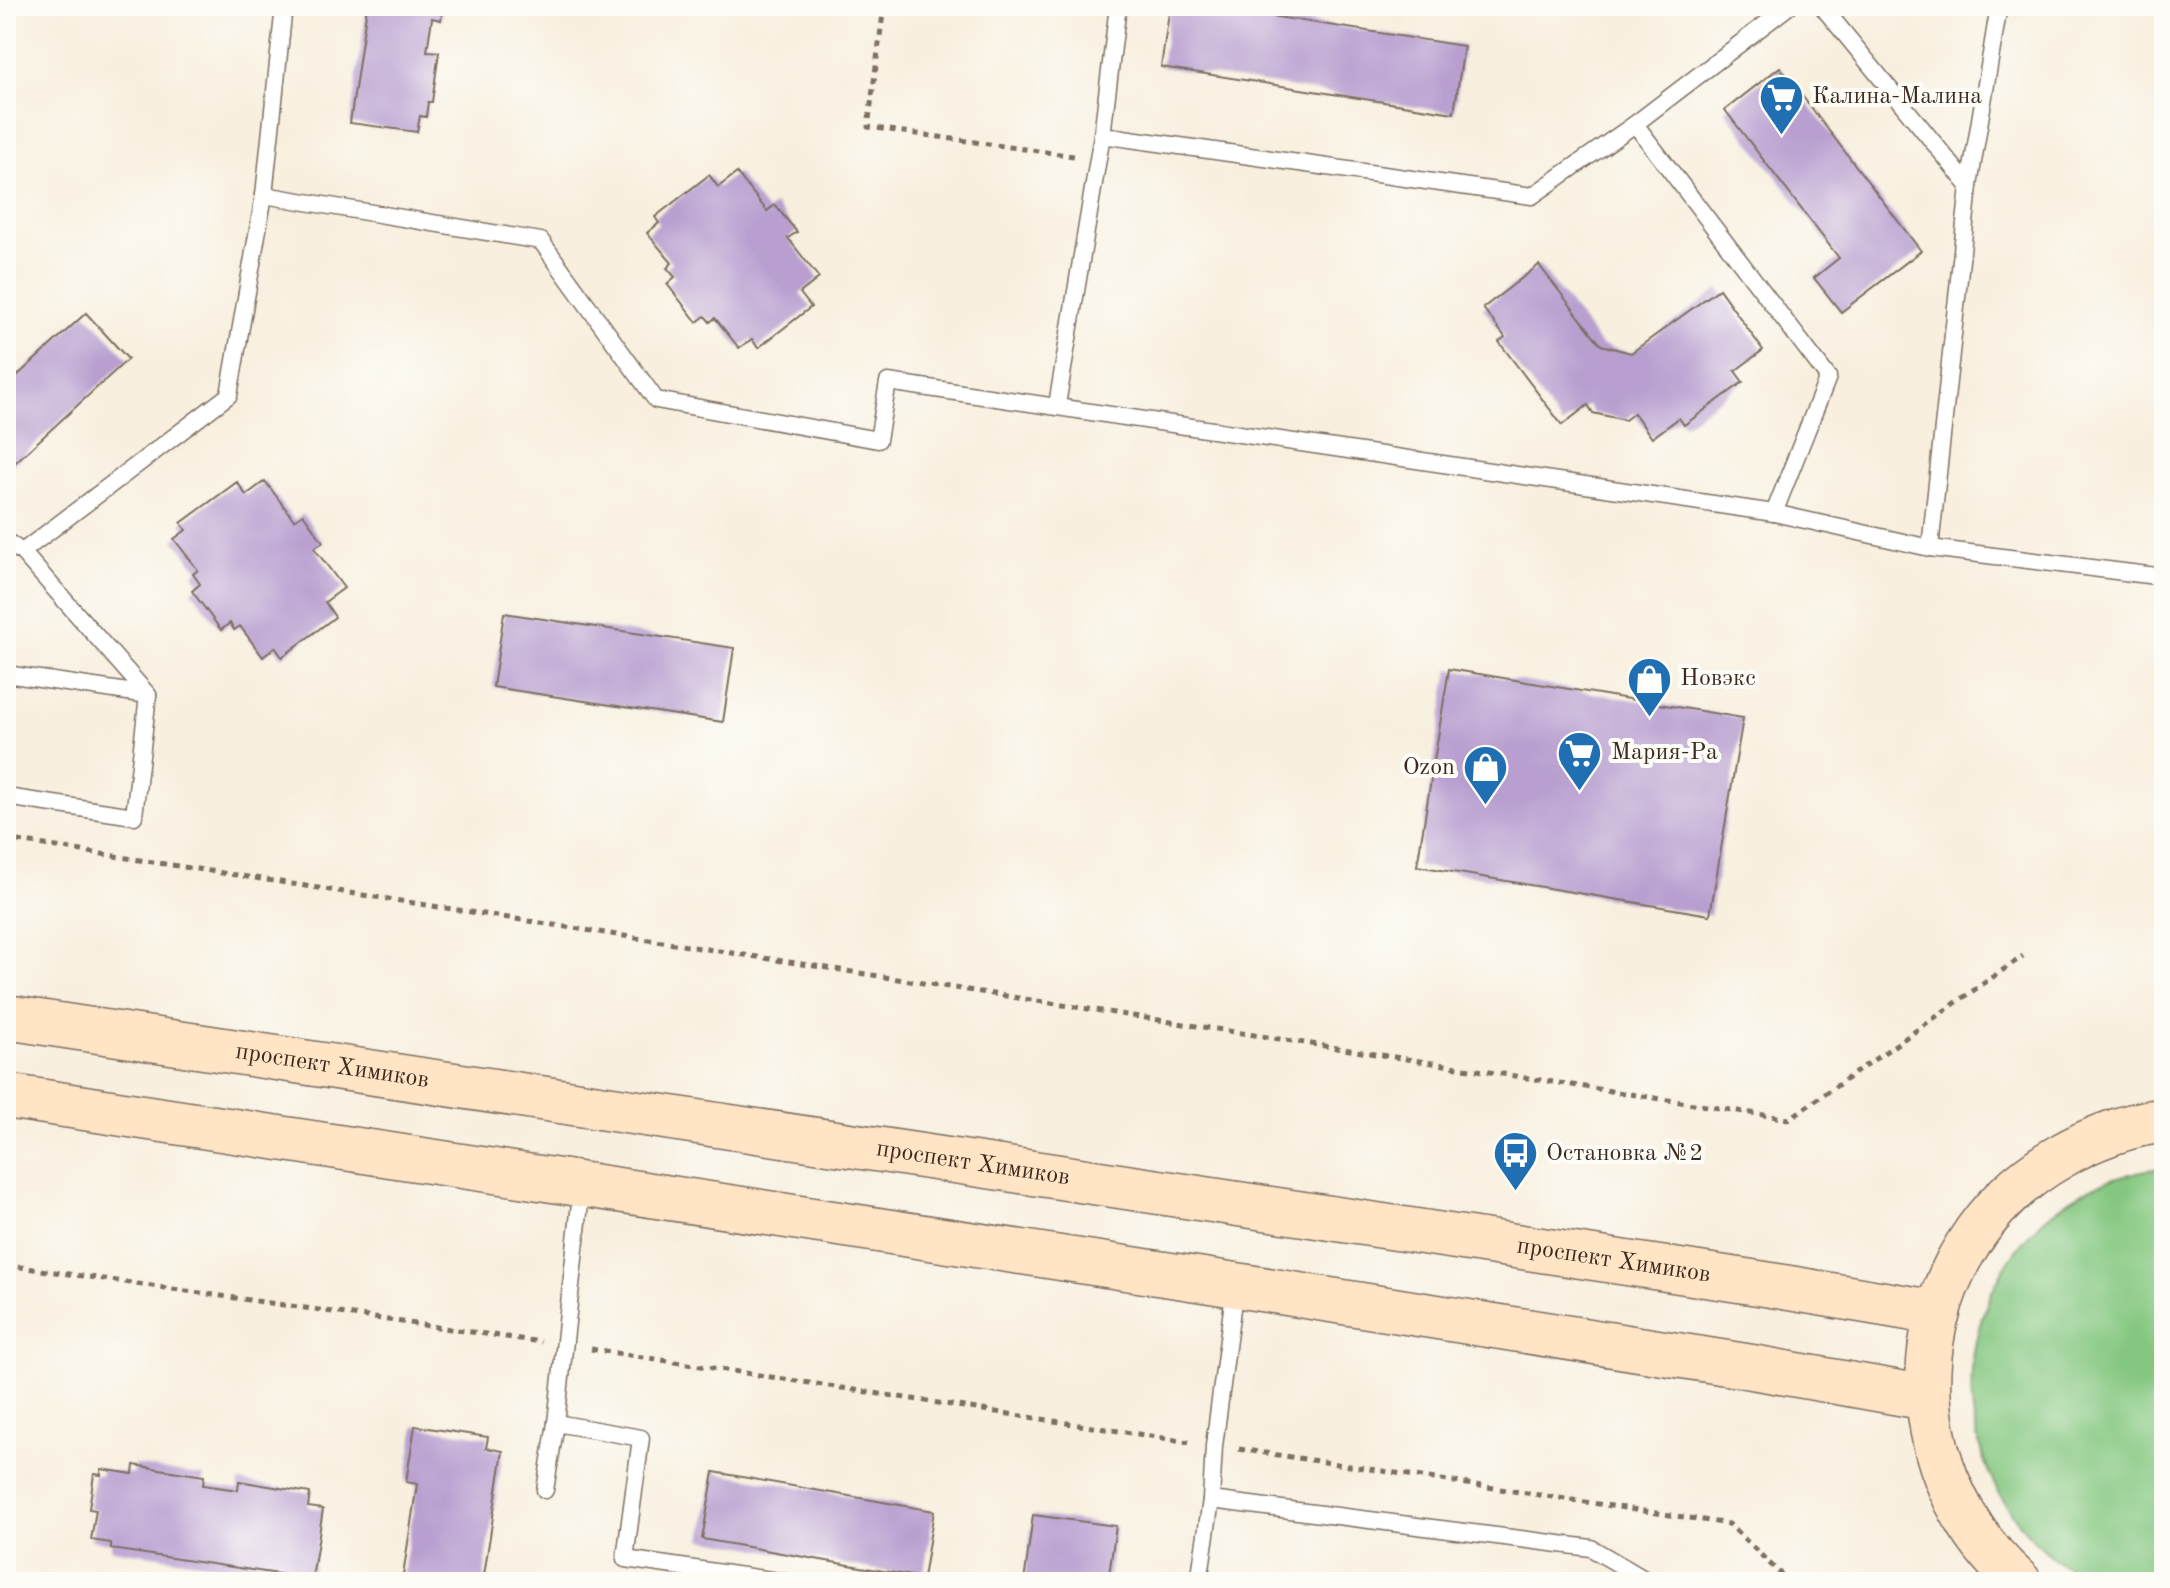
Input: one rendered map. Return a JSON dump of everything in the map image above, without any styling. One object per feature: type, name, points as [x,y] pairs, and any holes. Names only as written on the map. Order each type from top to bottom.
[{"type":"street","name":"проспект Химиков","points":[[6,1017],[1938,1313]]},
{"type":"street","points":[[6,1096],[1236,1285],[1928,1398]]},
{"type":"street","points":[[2019,1582],[1977,1537],[1957,1505],[1942,1472],[1935,1448],[1928,1398],[1928,1361],[1938,1313],[1961,1256],[1983,1223],[2008,1195],[2037,1170],[2074,1149],[2161,1118]]},
{"type":"lane","points":[[22,552],[229,395],[264,195],[284,6]]},
{"type":"lane","points":[[1057,405],[1102,135],[1118,6]]},
{"type":"lane","points":[[1102,135],[1532,196],[1635,124],[1789,6]]},
{"type":"lane","points":[[1822,6],[1969,186]]},
{"type":"lane","points":[[1930,548],[1969,186],[1999,6]]},
{"type":"lane","points":[[1635,124],[1828,377],[1774,513]]},
{"type":"lane","points":[[264,195],[541,241],[656,400],[878,440],[888,382],[1774,513],[1930,548],[2164,577]]},
{"type":"lane","points":[[6,541],[22,552],[148,695],[134,816],[6,797]]},
{"type":"lane","points":[[6,674],[148,695]]},
{"type":"lane","points":[[545,1490],[556,1423],[582,1184]]},
{"type":"lane","points":[[1199,1582],[1236,1285]]},
{"type":"lane","points":[[556,1423],[641,1438],[625,1559],[785,1582]]},
{"type":"lane","points":[[1211,1500],[1591,1548],[1649,1582]]},
{"type":"path","points":[[884,6],[868,127],[1098,160]]},
{"type":"path","points":[[6,839],[1789,1119],[2023,956]]},
{"type":"path","points":[[6,1265],[565,1345],[1729,1524],[1789,1582]]},
{"type":"green space","points":[[2164,1168],[2164,1582],[2098,1582],[2056,1560],[2035,1541],[2009,1509],[1983,1457],[1972,1402],[1975,1347],[1991,1294],[2019,1247],[2058,1209],[2106,1181]]},
{"type":"building","points":[[367,6],[443,6],[441,20],[432,18],[427,51],[439,52],[432,102],[428,102],[426,117],[420,116],[417,132],[350,123]]},
{"type":"building","points":[[1170,6],[1206,6],[1464,46],[1454,113],[1161,67]]},
{"type":"building","points":[[1780,67],[1921,251],[1841,312],[1814,278],[1839,258],[1725,110]]},
{"type":"building","points":[[737,173],[767,211],[775,205],[797,232],[788,238],[819,278],[800,293],[811,307],[758,348],[752,339],[739,348],[715,318],[710,322],[705,316],[697,322],[667,284],[675,277],[667,268],[672,263],[647,233],[659,223],[655,217],[709,175],[718,187]]},
{"type":"building","points":[[1539,265],[1601,345],[1631,353],[1719,289],[1763,350],[1735,371],[1743,382],[1684,425],[1679,418],[1652,438],[1634,413],[1625,420],[1593,413],[1588,405],[1562,425],[1499,342],[1505,337],[1483,308]]},
{"type":"building","points":[[86,313],[128,359],[6,471],[6,386]]},
{"type":"building","points":[[265,481],[294,520],[303,514],[323,542],[314,548],[344,588],[325,602],[335,617],[282,657],[275,647],[263,657],[240,626],[234,630],[230,623],[221,630],[192,591],[200,584],[193,574],[198,570],[174,539],[186,530],[181,523],[237,482],[246,495]]},
{"type":"building","points":[[504,613],[734,648],[723,722],[493,687]]},
{"type":"building","name":"Мария-Ра","points":[[1449,669],[1743,718],[1710,915],[1417,866]]},
{"type":"building","points":[[415,1426],[488,1437],[486,1448],[503,1451],[483,1582],[402,1582],[417,1484],[406,1482]]},
{"type":"building","points":[[134,1465],[204,1476],[203,1485],[238,1490],[239,1481],[310,1493],[308,1507],[323,1509],[312,1579],[111,1549],[111,1543],[91,1540],[96,1510],[89,1509],[94,1474],[101,1475],[101,1469],[133,1474]]},
{"type":"building","points":[[714,1472],[934,1511],[923,1578],[702,1539]]},
{"type":"building","points":[[1033,1515],[1116,1526],[1108,1582],[1024,1582]]},
{"type":"place","name":"Калина-Малина","points":[[1781,136]]},
{"type":"place","name":"Новэкс","points":[[1649,718]]},
{"type":"place","name":"Мария-Ра","points":[[1580,792]]},
{"type":"place","name":"Ozon","points":[[1486,807]]},
{"type":"place","name":"Остановка №2","points":[[1515,1193]]}]
